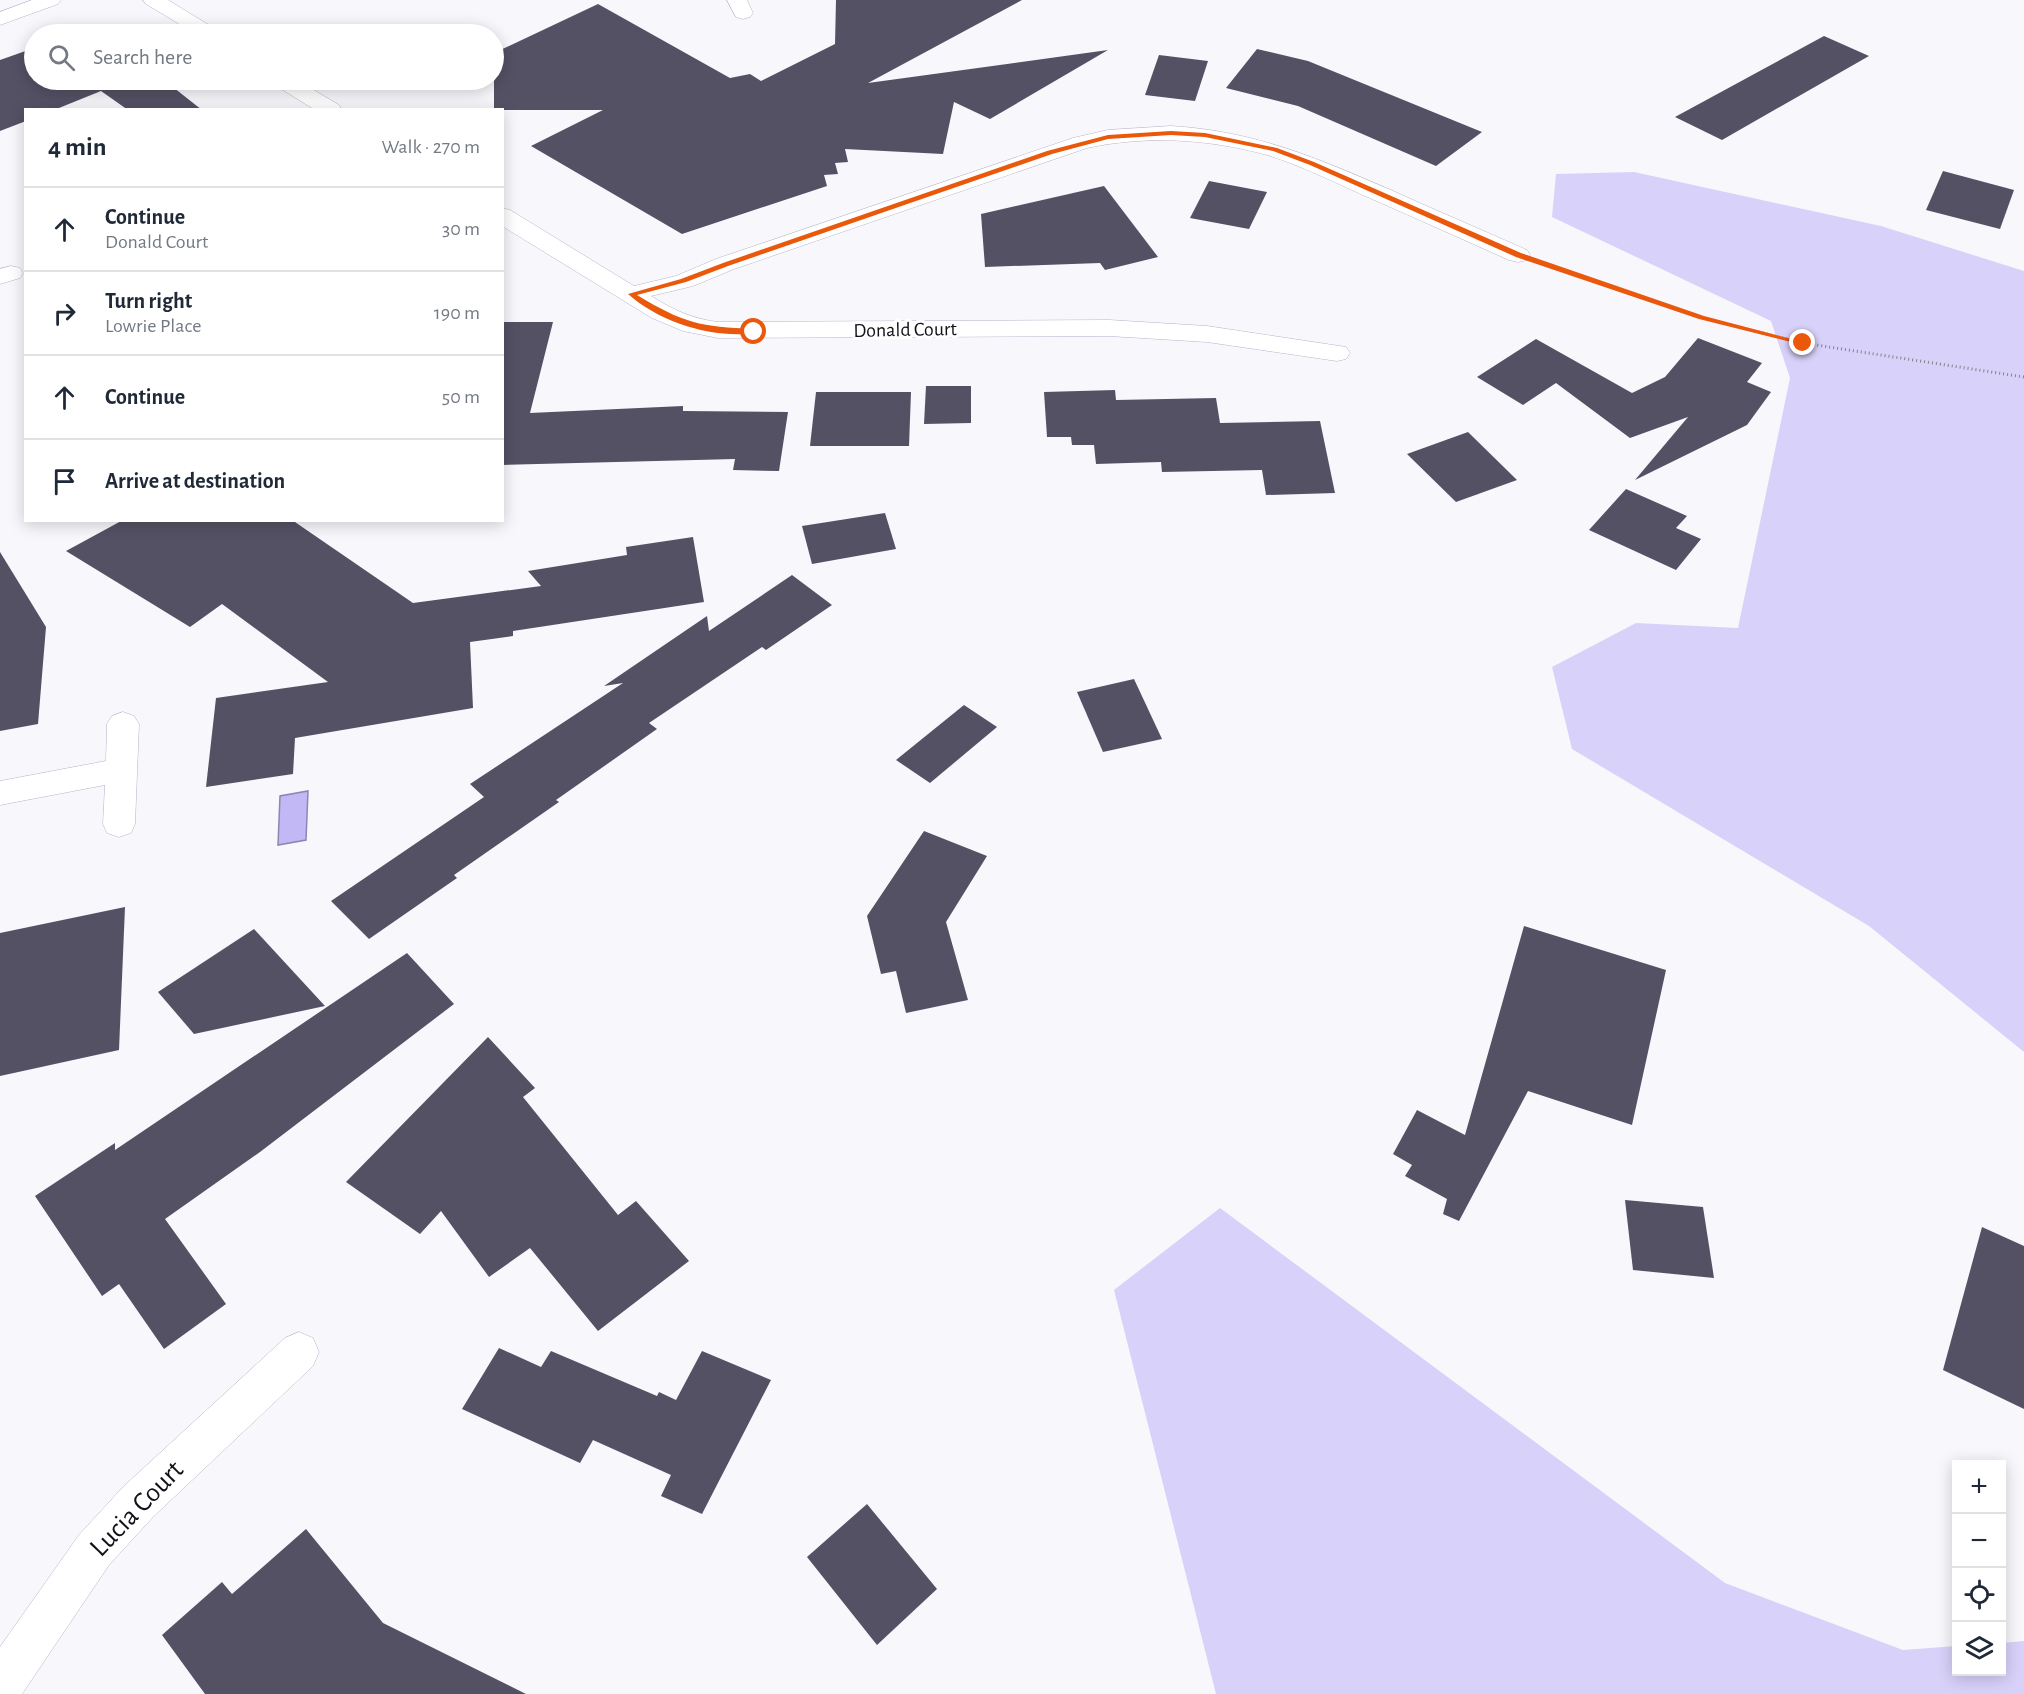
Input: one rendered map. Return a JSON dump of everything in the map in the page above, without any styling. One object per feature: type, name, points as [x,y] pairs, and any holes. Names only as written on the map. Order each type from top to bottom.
[{"type":"street","points":[[0,19],[51,0]]},
{"type":"street","points":[[153,0],[193,24]]},
{"type":"street","points":[[299,90],[328,108]]},
{"type":"street","points":[[631,294],[684,281],[736,260],[1049,153],[1108,137],[1140,134],[1205,135],[1274,150],[1312,164],[1518,255]]},
{"type":"street","name":"Donald Court","points":[[504,216],[661,313],[692,326],[718,330],[1149,329],[1208,334],[1337,353]]},
{"type":"street","points":[[118,824],[123,724]]},
{"type":"street","points":[[0,793],[121,770]]},
{"type":"street","name":"Lucia Court","points":[[0,1686],[102,1542],[138,1502],[299,1352]]},
{"type":"path","points":[[1518,255],[1702,318],[1803,343],[2024,377]]},
{"type":"shaded area","points":[[1634,172],[1881,226],[2024,271],[2024,1052],[1869,926],[1572,749],[1552,667],[1636,623],[1738,628],[1790,378],[1771,321],[1552,217],[1556,174]]},
{"type":"shaded area","points":[[308,791],[306,840],[278,845],[280,796]]},
{"type":"shaded area","points":[[1220,1208],[1725,1583],[1903,1650],[1952,1646],[1952,1676],[2006,1676],[2006,1643],[2024,1641],[2024,1694],[1216,1694],[1114,1290]]},
{"type":"building","points":[[836,0],[1022,0],[868,83],[1108,50],[990,119],[954,102],[943,154],[845,149],[848,162],[835,163],[838,174],[824,175],[827,186],[682,234],[531,146],[603,110],[504,110],[504,108],[494,108],[494,90],[504,90],[504,48],[598,4],[730,78],[750,74],[761,81],[835,44]]},
{"type":"building","points":[[1824,36],[1869,56],[1722,140],[1675,117]]},
{"type":"building","points":[[1257,49],[1308,61],[1482,132],[1436,166],[1298,106],[1226,88]]},
{"type":"building","points":[[24,52],[24,90],[177,90],[199,108],[125,108],[101,91],[59,108],[24,108],[24,122],[0,131],[0,60]]},
{"type":"building","points":[[1159,55],[1208,61],[1195,101],[1145,95]]},
{"type":"building","points":[[1943,171],[2014,190],[2000,229],[1926,210]]},
{"type":"building","points":[[1209,181],[1267,192],[1249,229],[1190,218]]},
{"type":"building","points":[[1104,186],[1158,257],[1105,270],[1100,263],[985,267],[981,214]]},
{"type":"building","points":[[504,322],[553,322],[530,413],[683,406],[683,411],[788,412],[779,471],[733,470],[735,459],[504,465]]},
{"type":"building","points":[[1698,338],[1762,363],[1747,382],[1771,392],[1747,425],[1635,480],[1688,417],[1630,438],[1556,383],[1523,405],[1477,377],[1536,339],[1632,393],[1665,377]]},
{"type":"building","points":[[926,386],[971,386],[971,423],[924,424]]},
{"type":"building","points":[[1115,390],[1116,400],[1216,398],[1220,423],[1320,421],[1335,493],[1266,495],[1262,470],[1162,472],[1161,462],[1096,464],[1094,445],[1072,445],[1071,437],[1047,437],[1044,392]]},
{"type":"building","points":[[816,392],[911,392],[909,446],[810,446]]},
{"type":"building","points":[[1468,432],[1517,480],[1456,502],[1407,454]]},
{"type":"building","points":[[1626,489],[1687,516],[1676,528],[1701,539],[1676,570],[1589,530]]},
{"type":"building","points":[[885,513],[896,549],[812,564],[802,526]]},
{"type":"building","points":[[119,522],[295,522],[413,603],[541,586],[528,571],[627,555],[626,547],[693,537],[704,602],[513,631],[513,636],[470,642],[473,708],[295,738],[293,774],[206,787],[216,698],[328,682],[222,604],[190,627],[66,551]]},
{"type":"building","points":[[0,552],[46,627],[38,724],[0,731]]},
{"type":"building","points":[[792,575],[832,605],[766,650],[762,647],[649,723],[657,729],[556,800],[559,802],[454,875],[457,878],[369,939],[331,901],[484,797],[470,784],[623,683],[604,686],[707,616],[709,631]]},
{"type":"building","points":[[1134,679],[1162,739],[1103,752],[1077,692]]},
{"type":"building","points":[[964,705],[997,727],[930,783],[896,760]]},
{"type":"building","points":[[924,831],[987,856],[946,922],[968,1000],[906,1013],[896,971],[881,974],[867,916]]},
{"type":"building","points":[[125,907],[119,1050],[0,1076],[0,933]]},
{"type":"building","points":[[1524,926],[1666,970],[1632,1125],[1528,1091],[1459,1221],[1443,1214],[1447,1199],[1405,1176],[1412,1165],[1393,1154],[1417,1110],[1465,1135]]},
{"type":"building","points":[[254,929],[325,1006],[194,1034],[158,992]]},
{"type":"building","points":[[407,953],[454,1004],[260,1152],[165,1219],[226,1304],[164,1349],[119,1284],[102,1296],[35,1196],[115,1143],[115,1150]]},
{"type":"building","points":[[488,1037],[535,1088],[523,1097],[618,1215],[636,1201],[689,1261],[598,1331],[530,1248],[489,1277],[441,1211],[420,1234],[346,1182]]},
{"type":"building","points":[[1625,1200],[1703,1207],[1714,1278],[1633,1270]]},
{"type":"building","points":[[1982,1227],[2024,1246],[2024,1409],[1943,1370]]},
{"type":"building","points":[[499,1348],[541,1367],[551,1351],[657,1396],[659,1392],[676,1400],[702,1351],[771,1380],[702,1514],[661,1496],[671,1475],[593,1440],[580,1463],[462,1409]]},
{"type":"building","points":[[867,1504],[937,1589],[877,1645],[807,1557]]},
{"type":"building","points":[[306,1529],[383,1623],[526,1694],[205,1694],[162,1635],[222,1582],[232,1594]]},
{"type":"route","points":[[754,332],[692,326],[661,313],[631,294],[684,281],[725,264],[1081,143],[1108,137],[1171,133],[1205,135],[1274,150],[1312,164],[1518,255],[1702,318],[1803,343]]}]
